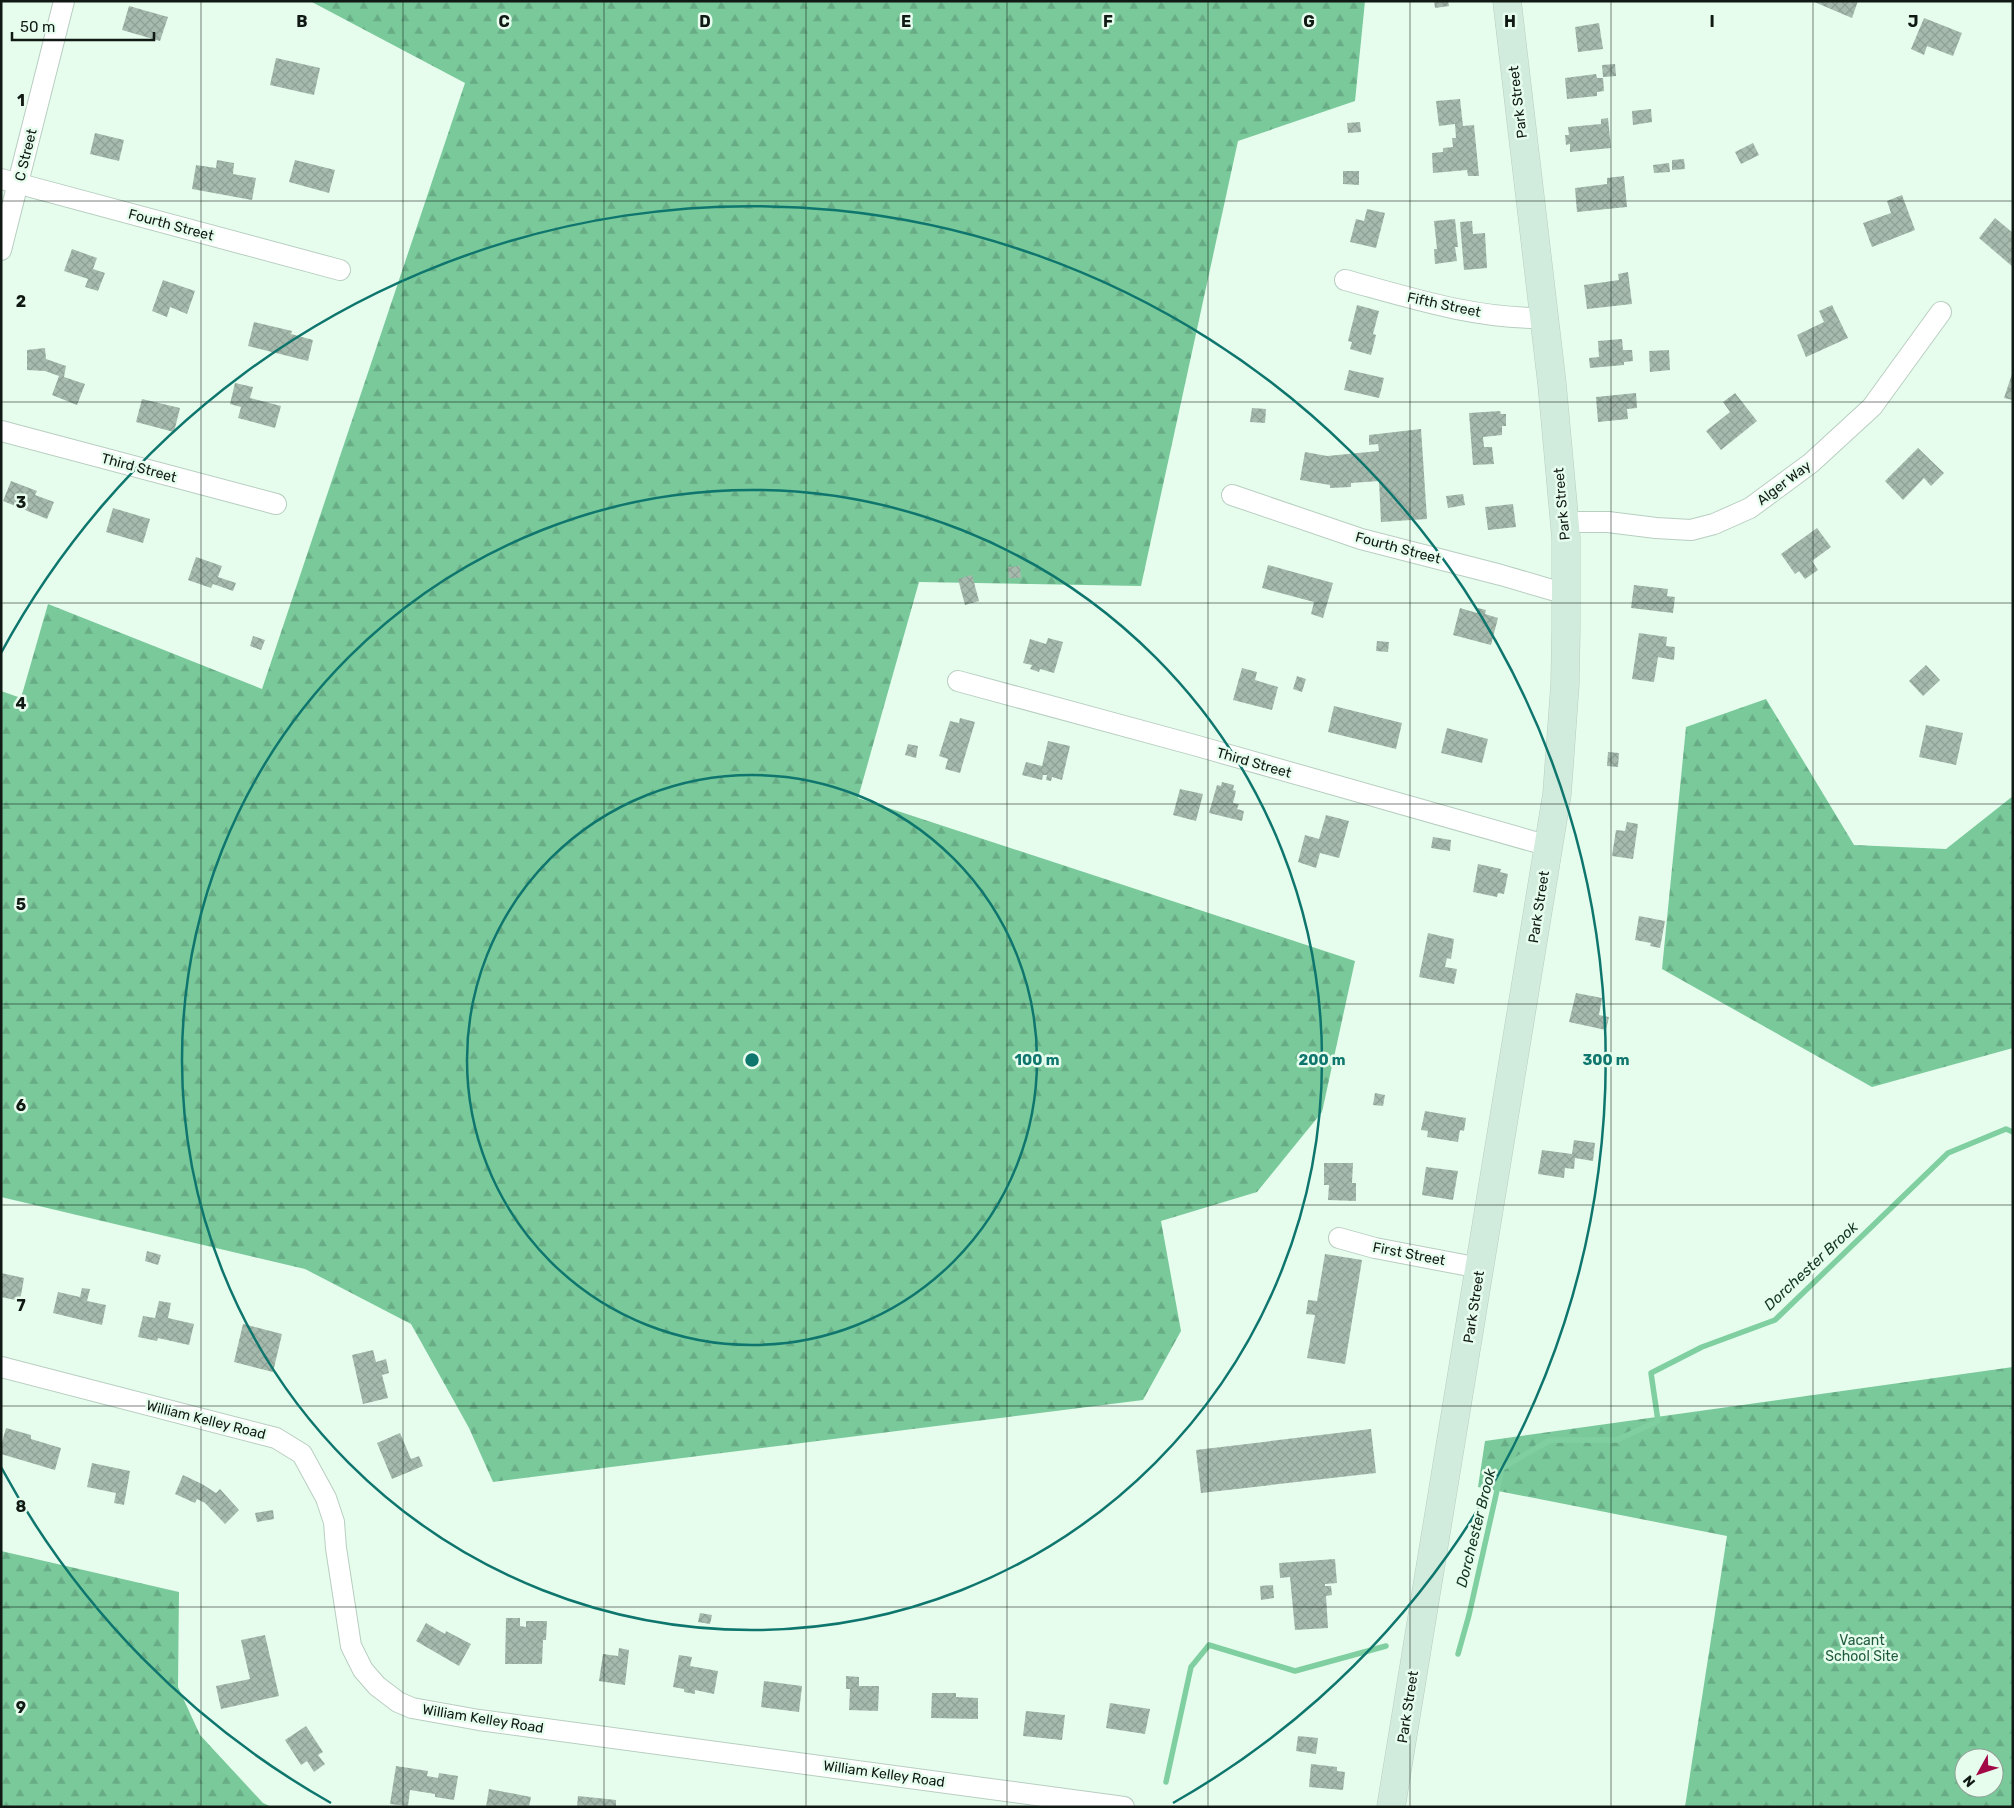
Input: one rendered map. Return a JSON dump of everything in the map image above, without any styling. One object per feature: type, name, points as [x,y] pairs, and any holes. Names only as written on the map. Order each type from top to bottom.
[{"type":"main road","name":"Park Street","points":[[1391,1807],[1549,846],[1557,794],[1565,684],[1566,544],[1544,318],[1507,1]]},
{"type":"street","name":"C Street","points":[[1,250],[10,182],[64,1]]},
{"type":"street","name":"Fourth Street","points":[[10,182],[340,270]]},
{"type":"street","name":"Fifth Street","points":[[1345,280],[1444,307],[1513,318],[1544,318]]},
{"type":"street","name":"Alger Way","points":[[1563,522],[1608,522],[1692,530],[1714,524],[1750,508],[1811,463],[1872,407],[1941,312]]},
{"type":"street","name":"Third Street","points":[[1,431],[276,504]]},
{"type":"street","name":"Fourth Street","points":[[1232,495],[1361,539],[1566,594]]},
{"type":"street","name":"Third Street","points":[[958,681],[1194,745],[1549,846]]},
{"type":"street","name":"First Street","points":[[1339,1238],[1375,1248],[1480,1268]]},
{"type":"street","name":"William Kelley Road","points":[[1,1367],[276,1438],[302,1454],[326,1498],[334,1522],[336,1548],[351,1646],[363,1670],[377,1686],[398,1702],[412,1708],[479,1720],[1124,1807]]},
{"type":"green space","points":[[310,1],[1365,1],[1355,101],[1238,141],[1141,586],[919,582],[858,798],[1355,961],[1322,1112],[1257,1192],[1161,1221],[1181,1331],[1143,1400],[493,1482],[469,1428],[411,1324],[305,1269],[1,1197],[1,691],[21,698],[48,604],[262,689],[465,83]]},
{"type":"green space","points":[[1766,699],[1854,845],[1946,849],[2013,796],[2013,1048],[1872,1087],[1662,969],[1686,727]]},
{"type":"green space","name":"Vacant School Site","points":[[2013,1367],[2013,1807],[1685,1807],[1727,1536],[1478,1487],[1485,1441]]},
{"type":"green space","points":[[1,1551],[179,1592],[178,1687],[200,1735],[263,1803],[272,1807],[1,1807]]},
{"type":"building","points":[[1434,1],[1448,1],[1449,6],[1435,8]]},
{"type":"building","points":[[1812,1],[1858,1],[1852,18]]},
{"type":"building","points":[[129,6],[168,17],[160,41],[122,30]]},
{"type":"building","points":[[1924,18],[1962,33],[1953,56],[1927,46],[1924,55],[1911,49]]},
{"type":"building","points":[[1599,23],[1603,49],[1578,52],[1575,27]]},
{"type":"building","points":[[276,58],[320,68],[314,95],[270,85]]},
{"type":"building","points":[[1615,64],[1616,76],[1603,77],[1602,65]]},
{"type":"building","points":[[1596,74],[1597,78],[1603,78],[1604,91],[1597,92],[1597,96],[1567,99],[1565,78]]},
{"type":"building","points":[[1460,99],[1463,126],[1474,125],[1479,176],[1468,176],[1467,170],[1433,173],[1432,153],[1443,152],[1443,148],[1453,147],[1452,138],[1456,138],[1455,124],[1439,126],[1436,101]]},
{"type":"building","points":[[1651,109],[1652,122],[1633,125],[1632,111]]},
{"type":"building","points":[[1608,118],[1611,148],[1570,152],[1570,144],[1566,145],[1565,135],[1569,135],[1568,127],[1601,124],[1601,119]]},
{"type":"building","points":[[1360,122],[1361,132],[1348,133],[1347,123]]},
{"type":"building","points":[[95,133],[124,140],[119,161],[90,154]]},
{"type":"building","points":[[1753,143],[1759,155],[1741,164],[1735,152]]},
{"type":"building","points":[[1684,159],[1685,169],[1672,170],[1672,160]]},
{"type":"building","points":[[217,160],[234,163],[233,174],[256,178],[252,200],[192,189],[196,165],[216,168]]},
{"type":"building","points":[[295,160],[335,170],[329,193],[289,182]]},
{"type":"building","points":[[1669,163],[1670,172],[1654,173],[1653,165]]},
{"type":"building","points":[[1343,171],[1359,171],[1359,185],[1343,184]]},
{"type":"building","points":[[1624,176],[1627,207],[1577,212],[1575,188],[1607,184],[1607,178]]},
{"type":"building","points":[[1902,195],[1915,230],[1872,247],[1863,223],[1891,213],[1887,201]]},
{"type":"building","points":[[1367,209],[1385,213],[1376,248],[1350,242],[1356,219],[1364,221]]},
{"type":"building","points":[[1995,218],[2013,233],[2013,267],[1979,238]]},
{"type":"building","points":[[1455,219],[1458,247],[1455,247],[1457,261],[1435,264],[1434,249],[1437,249],[1434,221]]},
{"type":"building","points":[[1472,221],[1473,234],[1485,233],[1487,268],[1464,270],[1460,222]]},
{"type":"building","points":[[72,249],[97,258],[93,269],[105,273],[98,291],[85,287],[88,279],[64,271]]},
{"type":"building","points":[[1628,272],[1632,304],[1587,309],[1584,285],[1619,280],[1618,274]]},
{"type":"building","points":[[163,280],[195,291],[187,314],[170,307],[167,317],[152,311]]},
{"type":"building","points":[[1357,305],[1379,311],[1373,334],[1376,335],[1371,355],[1350,349],[1352,342],[1348,341]]},
{"type":"building","points":[[1832,305],[1848,338],[1806,357],[1797,335],[1824,322],[1819,311]]},
{"type":"building","points":[[254,322],[292,331],[291,334],[313,340],[308,361],[248,346]]},
{"type":"building","points":[[1622,339],[1623,350],[1632,350],[1633,361],[1624,362],[1624,365],[1590,368],[1589,358],[1599,357],[1598,341]]},
{"type":"building","points":[[45,348],[46,359],[66,366],[64,377],[85,384],[77,405],[52,395],[59,376],[45,371],[27,370],[27,350]]},
{"type":"building","points":[[1669,350],[1670,370],[1650,372],[1649,351]]},
{"type":"building","points":[[1349,370],[1384,378],[1379,398],[1344,390]]},
{"type":"building","points":[[2013,371],[2013,400],[2004,398]]},
{"type":"building","points":[[235,383],[253,387],[250,398],[281,406],[275,428],[238,418],[241,407],[230,404]]},
{"type":"building","points":[[1636,393],[1637,408],[1627,409],[1628,419],[1598,422],[1596,397]]},
{"type":"building","points":[[1735,393],[1757,421],[1721,450],[1706,431],[1730,412],[1723,402]]},
{"type":"building","points":[[142,399],[180,408],[174,432],[136,422]]},
{"type":"building","points":[[1252,408],[1266,409],[1265,423],[1250,422]]},
{"type":"building","points":[[1500,411],[1501,414],[1506,414],[1506,426],[1502,426],[1502,435],[1483,437],[1484,447],[1492,447],[1494,464],[1473,465],[1469,413]]},
{"type":"building","points":[[1421,429],[1427,519],[1381,522],[1379,481],[1351,483],[1351,487],[1330,488],[1330,485],[1300,480],[1305,452],[1327,456],[1379,451],[1378,444],[1369,445],[1369,435]]},
{"type":"building","points":[[1918,448],[1944,473],[1931,486],[1924,478],[1903,500],[1885,481]]},
{"type":"building","points":[[11,481],[37,491],[35,495],[54,502],[47,519],[3,501]]},
{"type":"building","points":[[1463,494],[1465,505],[1448,508],[1446,496]]},
{"type":"building","points":[[1513,504],[1516,527],[1488,530],[1485,507]]},
{"type":"building","points":[[113,508],[150,519],[143,543],[106,532]]},
{"type":"building","points":[[1817,528],[1831,547],[1812,561],[1818,570],[1805,579],[1799,571],[1795,574],[1781,554]]},
{"type":"building","points":[[196,557],[222,566],[218,577],[236,583],[233,591],[213,584],[211,588],[188,580]]},
{"type":"building","points":[[1268,565],[1333,583],[1323,618],[1311,614],[1314,602],[1262,588]]},
{"type":"building","points":[[1020,566],[1021,578],[1009,578],[1008,567]]},
{"type":"building","points":[[972,575],[979,601],[965,605],[958,579]]},
{"type":"building","points":[[1634,585],[1668,589],[1667,596],[1675,597],[1673,613],[1631,608]]},
{"type":"building","points":[[1460,608],[1477,613],[1478,608],[1486,610],[1485,614],[1498,618],[1491,645],[1453,635]]},
{"type":"building","points":[[1639,633],[1667,637],[1666,646],[1675,647],[1674,660],[1658,657],[1654,682],[1632,679]]},
{"type":"building","points":[[253,636],[265,640],[261,650],[250,646]]},
{"type":"building","points":[[1048,638],[1063,642],[1054,673],[1040,669],[1039,672],[1030,669],[1032,665],[1023,663],[1030,639],[1046,644]]},
{"type":"building","points":[[1377,641],[1389,642],[1388,652],[1376,651]]},
{"type":"building","points":[[1926,665],[1940,680],[1923,696],[1909,681]]},
{"type":"building","points":[[1242,668],[1257,672],[1255,680],[1278,687],[1272,710],[1233,700]]},
{"type":"building","points":[[1297,676],[1306,679],[1302,692],[1293,689]]},
{"type":"building","points":[[1334,706],[1402,723],[1396,749],[1328,732]]},
{"type":"building","points":[[960,718],[975,722],[960,773],[945,769],[948,759],[939,756],[950,721],[959,723]]},
{"type":"building","points":[[1926,725],[1963,733],[1956,765],[1919,757]]},
{"type":"building","points":[[1447,728],[1488,739],[1482,763],[1441,753]]},
{"type":"building","points":[[1048,741],[1070,746],[1062,780],[1052,777],[1051,781],[1046,780],[1047,775],[1043,775],[1042,780],[1022,775],[1026,762],[1042,766]]},
{"type":"building","points":[[908,744],[918,746],[916,758],[905,755]]},
{"type":"building","points":[[1608,752],[1619,753],[1618,767],[1607,766]]},
{"type":"building","points":[[1222,782],[1234,785],[1233,790],[1236,791],[1233,803],[1239,804],[1237,809],[1244,811],[1242,821],[1209,813],[1217,785],[1221,786]]},
{"type":"building","points":[[1180,789],[1203,794],[1196,821],[1173,815]]},
{"type":"building","points":[[1326,815],[1349,821],[1339,858],[1320,853],[1316,868],[1298,862],[1305,835],[1319,839]]},
{"type":"building","points":[[1627,822],[1638,824],[1633,859],[1612,856],[1616,830],[1625,831]]},
{"type":"building","points":[[1433,837],[1451,840],[1450,851],[1431,848]]},
{"type":"building","points":[[1478,864],[1501,869],[1500,872],[1508,874],[1504,894],[1498,893],[1497,897],[1473,892]]},
{"type":"building","points":[[1639,916],[1665,921],[1660,948],[1650,946],[1651,943],[1635,940]]},
{"type":"building","points":[[1428,933],[1454,939],[1451,959],[1447,958],[1445,967],[1457,969],[1454,984],[1419,977]]},
{"type":"building","points":[[1576,993],[1602,998],[1599,1015],[1609,1017],[1606,1030],[1569,1022]]},
{"type":"building","points":[[1375,1093],[1385,1095],[1383,1106],[1373,1105]]},
{"type":"building","points":[[1425,1111],[1466,1118],[1464,1131],[1460,1130],[1458,1142],[1427,1137],[1428,1131],[1421,1130]]},
{"type":"building","points":[[1574,1140],[1595,1143],[1593,1161],[1575,1158],[1574,1169],[1565,1168],[1564,1178],[1538,1174],[1542,1150],[1572,1154]]},
{"type":"building","points":[[1324,1163],[1353,1163],[1352,1183],[1356,1183],[1356,1201],[1328,1200],[1329,1185],[1324,1185]]},
{"type":"building","points":[[1426,1167],[1458,1171],[1453,1200],[1422,1195]]},
{"type":"building","points":[[147,1251],[161,1255],[158,1265],[145,1261]]},
{"type":"building","points":[[1325,1254],[1362,1260],[1345,1364],[1307,1358],[1315,1315],[1306,1314],[1308,1300],[1317,1301]]},
{"type":"building","points":[[1,1273],[24,1278],[20,1301],[1,1297]]},
{"type":"building","points":[[82,1288],[90,1289],[87,1301],[106,1305],[102,1325],[53,1313],[58,1292],[80,1297]]},
{"type":"building","points":[[159,1301],[171,1303],[168,1318],[194,1324],[189,1345],[158,1338],[157,1341],[138,1337],[143,1316],[155,1318]]},
{"type":"building","points":[[243,1324],[282,1334],[273,1372],[234,1362]]},
{"type":"building","points":[[373,1350],[376,1362],[386,1359],[389,1373],[382,1375],[388,1398],[363,1404],[352,1355]]},
{"type":"building","points":[[6,1428],[31,1435],[31,1439],[61,1448],[55,1470],[1,1454],[1,1446]]},
{"type":"building","points":[[1371,1429],[1376,1473],[1201,1493],[1196,1450]]},
{"type":"building","points":[[400,1433],[411,1459],[419,1456],[423,1466],[392,1479],[377,1443]]},
{"type":"building","points":[[92,1463],[130,1471],[124,1505],[114,1503],[116,1493],[87,1487]]},
{"type":"building","points":[[183,1475],[216,1493],[220,1489],[239,1510],[225,1524],[205,1503],[197,1499],[195,1503],[175,1494]]},
{"type":"building","points":[[273,1510],[274,1519],[257,1522],[255,1513]]},
{"type":"building","points":[[1335,1559],[1337,1583],[1325,1584],[1325,1586],[1331,1586],[1332,1595],[1326,1596],[1328,1628],[1295,1630],[1290,1577],[1280,1578],[1279,1563]]},
{"type":"building","points":[[1273,1585],[1274,1598],[1261,1600],[1260,1586]]},
{"type":"building","points":[[700,1613],[712,1615],[710,1624],[698,1622]]},
{"type":"building","points":[[506,1618],[520,1618],[520,1626],[526,1627],[526,1621],[547,1621],[546,1640],[543,1640],[542,1664],[505,1664]]},
{"type":"building","points":[[426,1623],[445,1634],[446,1631],[471,1644],[459,1666],[416,1641]]},
{"type":"building","points":[[265,1635],[279,1696],[221,1709],[216,1686],[250,1679],[241,1640]]},
{"type":"building","points":[[619,1648],[629,1650],[625,1685],[599,1681],[603,1654],[618,1656]]},
{"type":"building","points":[[679,1655],[692,1657],[690,1666],[718,1671],[714,1694],[695,1690],[695,1694],[673,1687]]},
{"type":"building","points":[[846,1676],[859,1677],[859,1686],[879,1686],[878,1711],[849,1710],[850,1689],[846,1689]]},
{"type":"building","points":[[764,1681],[802,1686],[799,1712],[761,1707]]},
{"type":"building","points":[[932,1693],[956,1693],[956,1697],[978,1698],[978,1719],[931,1718]]},
{"type":"building","points":[[1110,1703],[1150,1709],[1145,1734],[1106,1728]]},
{"type":"building","points":[[1026,1711],[1065,1715],[1062,1740],[1023,1736]]},
{"type":"building","points":[[306,1726],[323,1752],[318,1755],[325,1764],[314,1772],[307,1761],[301,1765],[285,1740]]},
{"type":"building","points":[[1298,1736],[1318,1738],[1316,1754],[1296,1751]]},
{"type":"building","points":[[1311,1764],[1337,1767],[1337,1771],[1345,1772],[1343,1790],[1309,1787]]},
{"type":"building","points":[[396,1766],[428,1771],[427,1776],[438,1778],[439,1773],[458,1776],[454,1800],[435,1797],[435,1794],[410,1790],[408,1806],[390,1804]]},
{"type":"building","points":[[489,1789],[531,1797],[529,1807],[486,1807]]},
{"type":"building","points":[[578,1796],[616,1800],[616,1807],[577,1807]]},
{"type":"waterway","name":"Dorchester Brook","points":[[1458,1654],[1469,1615],[1502,1468],[1550,1440],[1617,1440],[1658,1421],[1651,1373],[1702,1347],[1775,1320],[1948,1153],[2006,1129],[2013,1132]]},
{"type":"waterway","name":"Dorchester Brook","points":[[1166,1782],[1191,1667],[1209,1645],[1295,1671],[1386,1646]]}]
